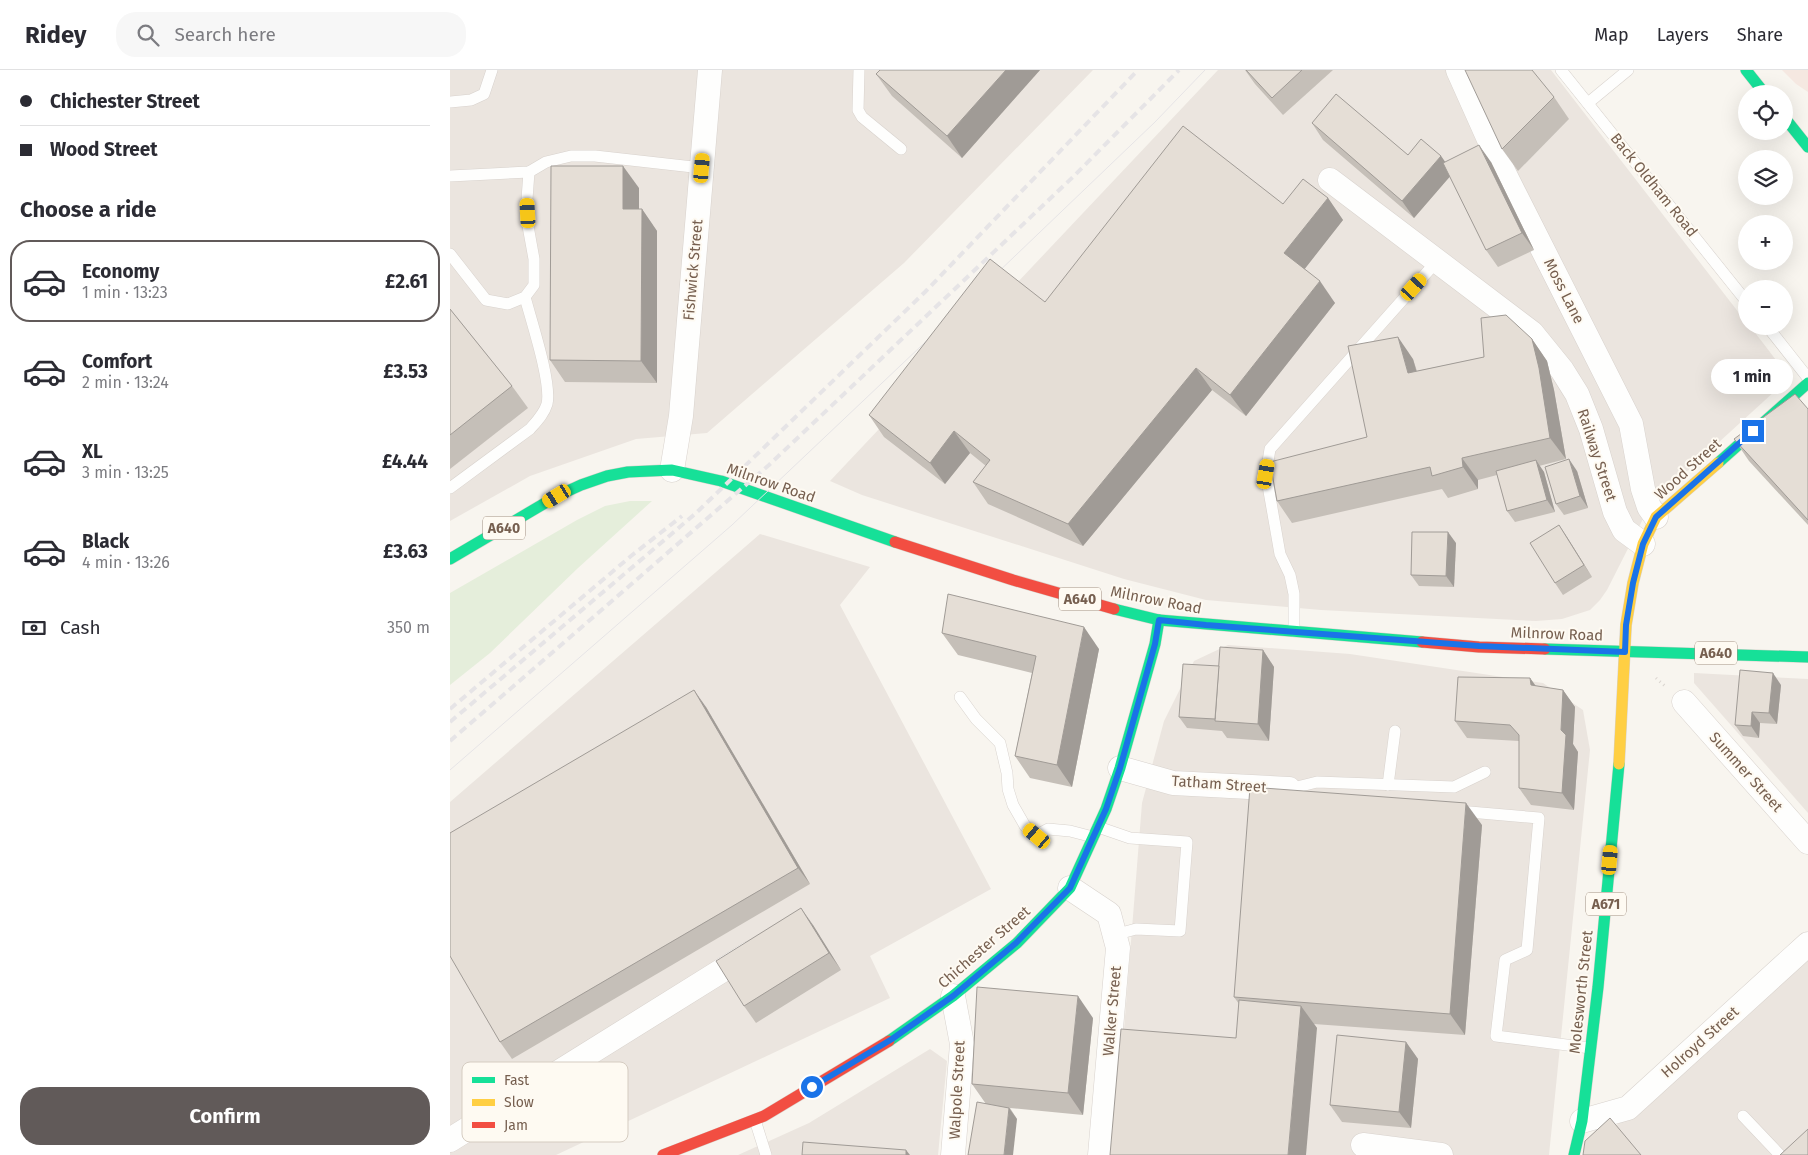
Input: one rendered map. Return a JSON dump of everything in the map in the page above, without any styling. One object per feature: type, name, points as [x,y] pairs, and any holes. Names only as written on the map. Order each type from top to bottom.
[{"type":"main road","points":[[1746,70],[1758,85]]},
{"type":"main road","points":[[1793,128],[1808,147]]},
{"type":"main road","name":"Wood Street","points":[[1643,544],[1656,517],[1808,382]]},
{"type":"main road","name":"Milnrow Road","points":[[450,559],[557,496],[581,484],[628,472],[672,470],[721,481],[908,547],[1013,580],[1159,620],[1479,646],[1808,658]]},
{"type":"main road","name":"A671","points":[[1625,652],[1626,625],[1633,583],[1643,544]]},
{"type":"main road","name":"Chichester Street","points":[[663,1155],[764,1116],[892,1039],[953,996],[1016,943],[1070,888],[1106,809],[1120,768],[1155,644],[1159,620]]},
{"type":"main road","name":"Molesworth Street","points":[[1574,1155],[1582,1122],[1598,987],[1621,746],[1625,652]]},
{"type":"street","name":"Fishwick Street","points":[[672,470],[681,416],[710,70]]},
{"type":"street","name":"Moss Lane","points":[[1458,70],[1504,173],[1631,424],[1643,489],[1649,507],[1656,517]]},
{"type":"street","name":"Railway Street","points":[[1330,180],[1532,333],[1562,370],[1577,394],[1591,429],[1615,512],[1624,530],[1643,544]]},
{"type":"street","name":"Summer Street","points":[[1684,702],[1808,842]]},
{"type":"street","name":"Tatham Street","points":[[1120,768],[1173,782],[1299,793]]},
{"type":"street","name":"Walker Street","points":[[1070,888],[1109,914],[1118,948],[1100,1155]]},
{"type":"street","points":[[575,1062],[766,943]]},
{"type":"street","name":"Holroyd Street","points":[[1582,1122],[1628,1108],[1808,944]]},
{"type":"street","name":"Walpole Street","points":[[953,996],[962,1044],[953,1155]]},
{"type":"street","points":[[450,1140],[462,1133]]},
{"type":"street","points":[[1363,1145],[1441,1155]]},
{"type":"lane","points":[[450,102],[471,100],[484,94],[492,70]]},
{"type":"lane","points":[[859,70],[858,110],[862,117],[901,149]]},
{"type":"lane","name":"Back Oldham Road","points":[[1561,70],[1738,291]]},
{"type":"lane","points":[[1588,103],[1628,70]]},
{"type":"lane","points":[[450,176],[529,172],[546,162],[572,156],[702,168]]},
{"type":"lane","points":[[450,254],[486,300],[508,304],[524,297],[534,285],[534,259],[528,226],[529,172]]},
{"type":"lane","points":[[1294,631],[1294,594],[1290,574],[1280,554],[1266,474],[1270,449],[1437,261]]},
{"type":"lane","points":[[450,488],[530,429],[541,417],[547,403],[547,386],[524,297]]},
{"type":"lane","points":[[1774,335],[1808,378]]},
{"type":"lane","points":[[960,697],[976,719],[1000,743],[1007,773],[1008,789],[1013,805],[1025,826],[1037,836],[1048,829],[1187,842],[1180,931],[1136,929],[1114,935]]},
{"type":"lane","points":[[1388,785],[1394,731]]},
{"type":"lane","points":[[1299,793],[1317,782],[1454,787],[1485,772]]},
{"type":"lane","points":[[1442,810],[1539,818],[1527,950],[1505,960],[1496,1036],[1590,1048]]},
{"type":"lane","points":[[1743,1116],[1780,1155]]},
{"type":"lane","points":[[755,1120],[766,1155]]},
{"type":"shaded area","points":[[450,70],[1093,70],[904,263],[707,433],[636,439],[530,476],[450,521]]},
{"type":"shaded area","points":[[1218,70],[1551,70],[1738,312],[1738,335],[1757,335],[1786,373],[1786,381],[1673,484],[1645,515],[1607,590],[1600,600],[1590,610],[1562,619],[1536,621],[1321,610],[1206,600],[1124,579],[862,495],[830,481]]},
{"type":"shaded area","points":[[1782,70],[1808,70],[1808,92],[1796,84]]},
{"type":"shaded area","points":[[760,534],[870,567],[840,605],[991,889],[870,956],[890,998],[628,1121],[628,1062],[462,1062],[462,1142],[584,1142],[556,1155],[450,1155],[450,802]]},
{"type":"shaded area","points":[[1228,645],[1350,654],[1543,683],[1583,710],[1590,750],[1549,1155],[1114,1155],[1142,803],[1164,721],[1194,661]]},
{"type":"shaded area","points":[[1694,673],[1808,679],[1808,813],[1694,683]]},
{"type":"shaded area","points":[[1808,951],[1808,1155],[1586,1155],[1587,1152]]},
{"type":"shaded area","points":[[930,1049],[947,1061],[938,1155],[738,1155],[809,1123]]},
{"type":"green space","points":[[630,501],[652,501],[578,568],[490,653],[450,685],[450,593],[577,520],[605,506]]},
{"type":"building","points":[[880,70],[1006,70],[947,136],[876,74]]},
{"type":"building","points":[[1246,70],[1302,70],[1272,98]]},
{"type":"building","points":[[1465,70],[1532,70],[1554,97],[1502,149]]},
{"type":"building","points":[[1336,94],[1408,155],[1421,139],[1441,156],[1402,201],[1312,123]]},
{"type":"building","points":[[1183,126],[1283,204],[1303,179],[1328,198],[1284,253],[1320,281],[1230,395],[1196,368],[1068,524],[973,482],[990,460],[954,431],[930,463],[869,415],[990,259],[1045,302]]},
{"type":"building","points":[[1479,145],[1522,233],[1486,250],[1443,163]]},
{"type":"building","points":[[551,166],[623,166],[623,209],[642,209],[641,361],[550,360]]},
{"type":"building","points":[[450,309],[512,386],[450,435]]},
{"type":"building","points":[[1506,315],[1532,339],[1539,368],[1550,438],[1462,458],[1463,467],[1432,476],[1430,467],[1277,501],[1270,462],[1367,437],[1348,346],[1398,337],[1408,373],[1484,357],[1481,318]]},
{"type":"building","points":[[1795,394],[1808,409],[1808,520],[1734,439]]},
{"type":"building","points":[[1569,459],[1580,496],[1556,504],[1545,467]]},
{"type":"building","points":[[1536,460],[1547,500],[1507,511],[1496,471]]},
{"type":"building","points":[[1559,525],[1584,565],[1555,583],[1530,543]]},
{"type":"building","points":[[1412,532],[1448,532],[1446,576],[1411,575]]},
{"type":"building","points":[[948,594],[1084,627],[1057,765],[1015,756],[1036,656],[942,633]]},
{"type":"building","points":[[1220,647],[1263,650],[1258,724],[1215,721]]},
{"type":"building","points":[[1183,664],[1219,666],[1215,719],[1179,717]]},
{"type":"building","points":[[1740,670],[1773,673],[1769,713],[1752,712],[1751,726],[1735,725]]},
{"type":"building","points":[[1458,677],[1530,678],[1531,685],[1563,690],[1561,730],[1566,735],[1562,793],[1519,788],[1519,735],[1510,725],[1455,721]]},
{"type":"building","points":[[694,690],[798,868],[500,1042],[450,956],[450,833]]},
{"type":"building","points":[[1250,787],[1466,803],[1450,1014],[1234,997]]},
{"type":"building","points":[[801,908],[829,953],[744,1006],[716,961]]},
{"type":"building","points":[[977,987],[1078,996],[1068,1093],[972,1084]]},
{"type":"building","points":[[1239,1000],[1301,1006],[1288,1155],[1110,1155],[1121,1029],[1236,1038]]},
{"type":"building","points":[[1337,1035],[1406,1042],[1399,1112],[1330,1105]]},
{"type":"building","points":[[977,1102],[1009,1108],[1004,1155],[968,1155]]},
{"type":"building","points":[[1610,1118],[1641,1155],[1583,1155],[1585,1141]]},
{"type":"building","points":[[1808,1129],[1808,1155],[1780,1155]]},
{"type":"building","points":[[803,1142],[906,1150],[906,1155],[802,1155]]},
{"type":"tram line","points":[[992,278],[1155,122],[1205,70]]},
{"type":"tram line","points":[[450,770],[732,525],[938,330]]},
{"type":"railway","points":[[450,722],[695,514],[925,292],[1138,70]]},
{"type":"railway","points":[[450,741],[769,465],[1074,176],[1179,70]]},
{"type":"railway","points":[[450,709],[631,556],[682,516]]},
{"type":"traffic: fast","points":[[1746,70],[1758,85]]},
{"type":"traffic: fast","points":[[1793,128],[1808,147]]},
{"type":"traffic: fast","points":[[1718,463],[1808,383]]},
{"type":"traffic: fast","points":[[450,559],[557,496],[581,485],[607,476],[628,472],[672,470],[721,481],[895,542]]},
{"type":"traffic: fast","points":[[1114,609],[1159,620],[1422,642]]},
{"type":"traffic: fast","points":[[889,1041],[953,996],[1017,943],[1070,888],[1106,809],[1120,768],[1155,644],[1159,620]]},
{"type":"traffic: fast","points":[[1545,649],[1808,657]]},
{"type":"traffic: fast","points":[[1574,1155],[1582,1121],[1598,987],[1619,764]]},
{"type":"traffic: slow","points":[[1619,764],[1626,625],[1633,583],[1643,544],[1656,517],[1718,463]]},
{"type":"traffic: jam","points":[[895,542],[1013,580],[1114,609]]},
{"type":"traffic: jam","points":[[1422,642],[1479,647],[1545,649]]},
{"type":"traffic: jam","points":[[663,1155],[764,1116],[889,1041]]},
{"type":"route","points":[[812,1087],[892,1039],[953,996],[1016,943],[1070,888],[1106,809],[1120,768],[1155,644],[1159,620],[1479,646],[1625,652],[1626,625],[1633,583],[1643,544],[1656,517],[1753,431]]}]
